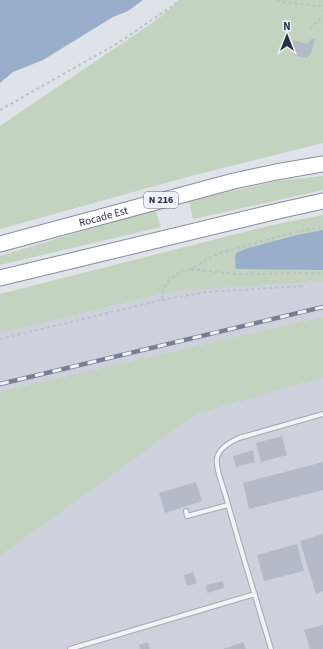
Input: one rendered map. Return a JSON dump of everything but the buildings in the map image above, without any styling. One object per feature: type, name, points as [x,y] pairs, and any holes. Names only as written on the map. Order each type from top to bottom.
[{"type":"highway","name":"Rocade Est","points":[[0,244],[216,185],[276,172],[323,164]]},
{"type":"highway","points":[[0,278],[323,201]]},
{"type":"lane","points":[[271,649],[228,505],[217,465],[217,457],[228,443],[239,438],[323,414]]},
{"type":"lane","points":[[186,511],[188,516],[228,505]]},
{"type":"lane","points":[[70,649],[255,594]]},
{"type":"path","points":[[0,110],[118,43],[181,0]]},
{"type":"path","points":[[277,0],[279,2],[323,6]]},
{"type":"path","points":[[310,29],[323,16]]},
{"type":"path","points":[[162,300],[163,290],[169,280],[179,273],[191,270],[219,253],[300,231],[323,227]]},
{"type":"path","points":[[191,270],[235,274],[323,273]]},
{"type":"path","points":[[0,339],[162,300],[206,292],[305,286]]},
{"type":"shaded area","points":[[323,227],[323,649],[0,649],[0,309]]},
{"type":"green space","points":[[180,0],[323,0],[323,143],[191,176],[0,229],[0,126],[158,19]]},
{"type":"green space","points":[[323,176],[323,190],[193,219],[189,201],[277,181]]},
{"type":"green space","points":[[155,209],[161,227],[0,265],[0,256]]},
{"type":"green space","points":[[323,215],[323,282],[304,280],[308,282],[185,290],[156,295],[0,333],[0,294],[268,226]]},
{"type":"green space","points":[[323,317],[323,377],[196,414],[0,556],[0,392]]},
{"type":"water","points":[[0,0],[143,0],[128,11],[113,17],[43,60],[13,72],[0,83]]},
{"type":"water","points":[[323,230],[323,270],[236,269],[236,253],[248,248],[297,235]]},
{"type":"railway","points":[[0,384],[323,307]]}]
